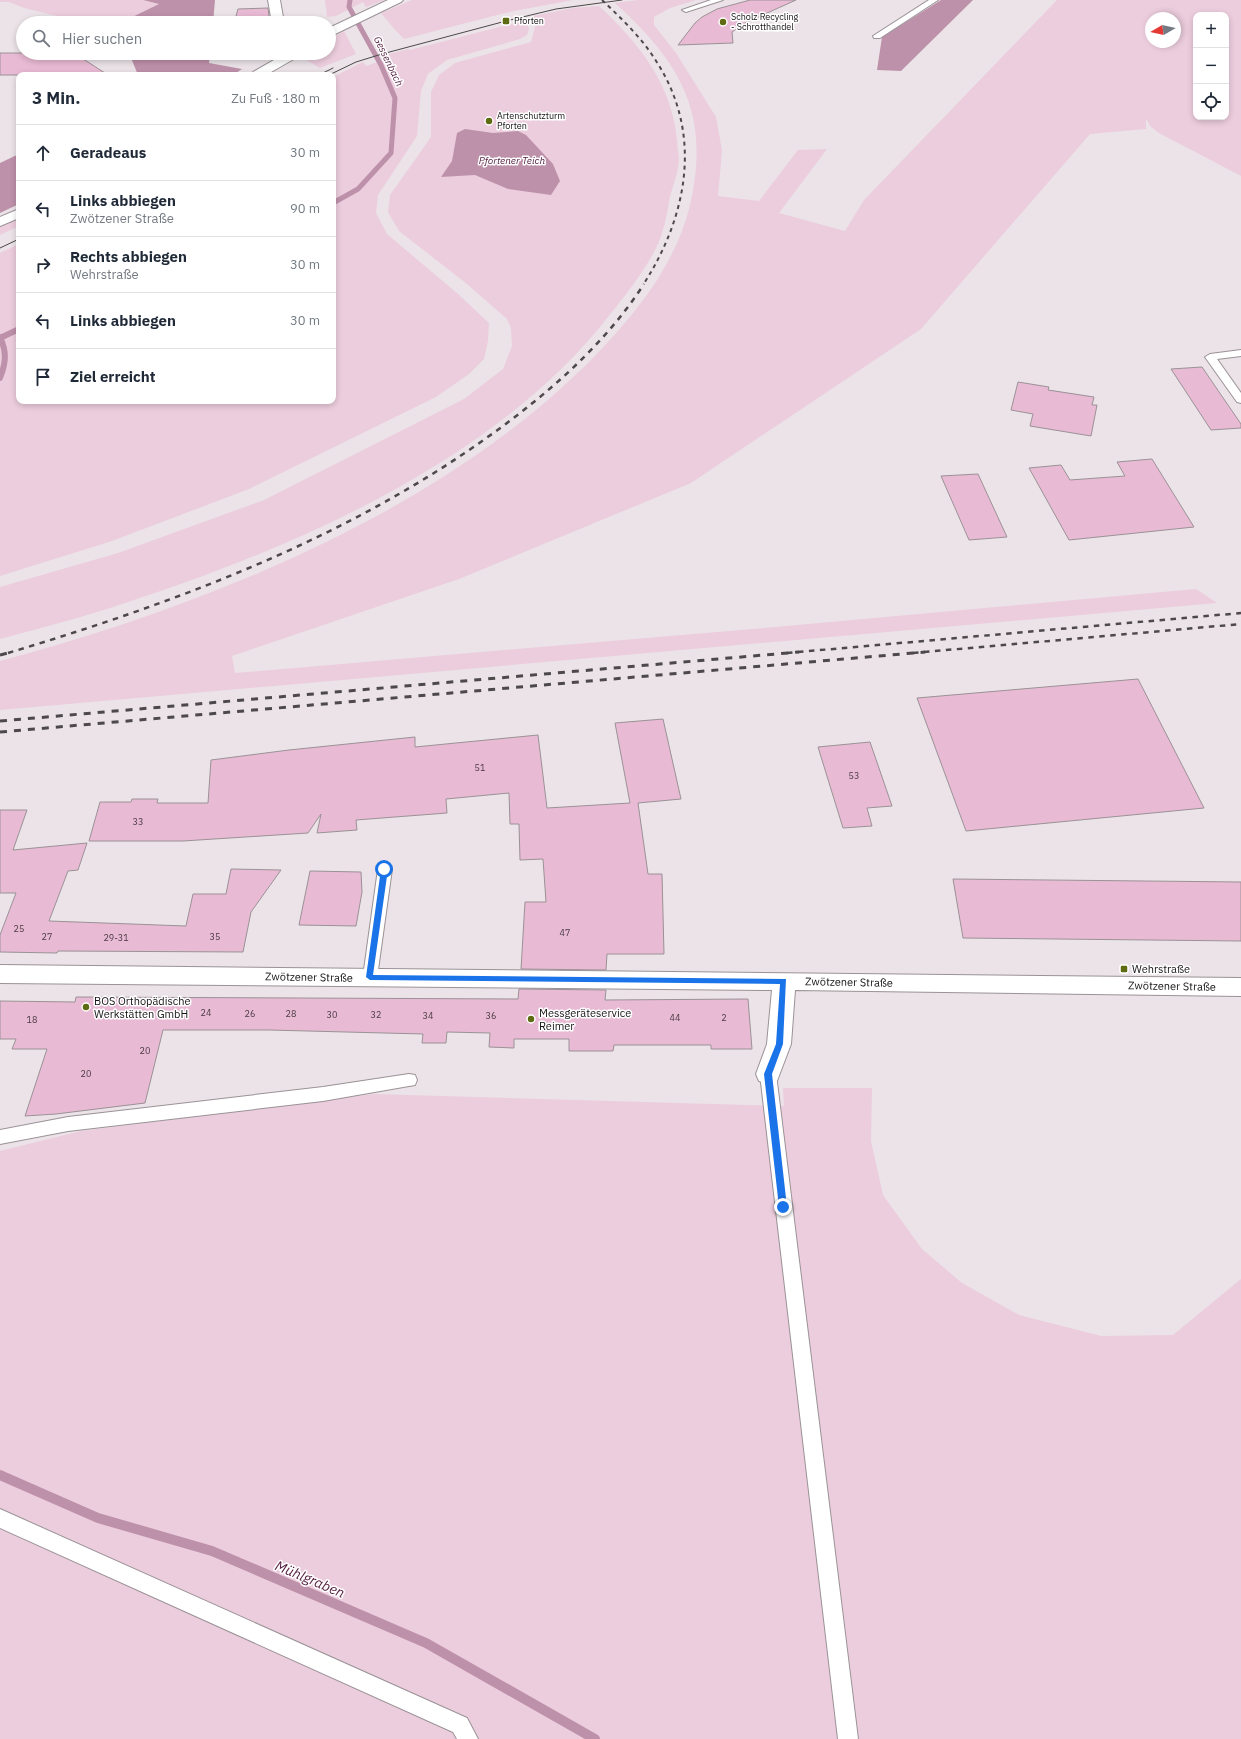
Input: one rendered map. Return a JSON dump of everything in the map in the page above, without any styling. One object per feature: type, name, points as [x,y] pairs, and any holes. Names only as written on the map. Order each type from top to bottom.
[{"type":"street","points":[[274,0],[277,16]]},
{"type":"street","points":[[336,29],[397,0]]},
{"type":"street","points":[[263,72],[283,60]]},
{"type":"street","points":[[0,222],[16,214]]},
{"type":"street","name":"Zwötzener Straße","points":[[0,974],[784,981],[1241,987]]},
{"type":"street","points":[[768,1074],[779,1044],[784,981]]},
{"type":"lane","points":[[686,10],[719,0]]},
{"type":"lane","points":[[877,36],[934,0]]},
{"type":"lane","points":[[1241,353],[1210,357],[1241,400]]},
{"type":"lane","points":[[370,977],[384,869]]},
{"type":"lane","points":[[768,1074],[848,1739]]},
{"type":"lane","points":[[0,1137],[68,1124],[323,1094],[409,1080]]},
{"type":"lane","points":[[0,1518],[460,1725],[468,1739]]},
{"type":"shaded area","points":[[0,0],[143,0],[159,4],[134,16],[57,16],[24,8],[9,2],[0,2]]},
{"type":"shaded area","points":[[143,0],[215,0],[214,16],[134,16],[159,4]]},
{"type":"shaded area","points":[[325,0],[385,0],[366,7],[363,2],[336,16],[327,16]]},
{"type":"shaded area","points":[[412,0],[573,0],[509,12],[404,39],[381,13]]},
{"type":"shaded area","points":[[638,0],[696,0],[670,8],[654,17],[654,25],[676,53],[716,117],[722,150],[718,196],[759,201],[798,150],[827,149],[779,213],[845,231],[864,200],[1057,0],[1241,0],[1241,176],[1159,133],[1151,127],[1146,119],[1146,129],[1090,134],[921,329],[691,483],[459,579],[232,656],[235,673],[1196,589],[1217,603],[0,710],[0,661],[80,638],[162,611],[245,579],[326,542],[404,500],[478,454],[546,401],[621,328],[658,279],[677,244],[690,205],[696,173],[696,143],[693,117],[685,92],[673,69],[658,47],[615,3]]},
{"type":"shaded area","points":[[941,0],[973,0],[901,71],[877,70],[882,37]]},
{"type":"shaded area","points":[[599,6],[640,49],[660,82],[668,100],[674,120],[679,161],[659,242],[646,266],[608,317],[560,370],[505,418],[444,460],[380,498],[312,531],[243,560],[175,586],[94,613],[0,639],[0,587],[118,553],[264,500],[464,399],[503,369],[512,346],[511,328],[507,319],[467,284],[399,231],[388,212],[390,195],[431,137],[431,92],[439,75],[455,63],[531,42],[536,23],[528,17],[573,8]]},
{"type":"shaded area","points":[[523,21],[528,25],[529,29],[527,35],[520,39],[447,60],[428,74],[421,91],[417,136],[378,195],[376,213],[387,234],[458,294],[489,323],[488,341],[484,359],[469,374],[436,397],[249,489],[112,541],[0,576],[0,253],[16,245],[16,404],[336,404],[336,76],[363,62],[366,66],[390,58],[389,54],[408,49],[410,50]]},
{"type":"shaded area","points":[[344,31],[356,54],[320,68],[306,60],[336,60],[336,36]]},
{"type":"shaded area","points":[[132,60],[209,60],[209,63],[242,69],[238,72],[137,72]]},
{"type":"shaded area","name":"Pfortener Teich","points":[[465,129],[493,133],[518,131],[526,135],[553,164],[560,181],[551,195],[508,189],[475,175],[441,177],[452,161],[457,133]]},
{"type":"shaded area","points":[[16,155],[16,205],[0,213],[0,163]]},
{"type":"shaded area","points":[[16,219],[16,227],[0,235],[0,227]]},
{"type":"shaded area","points":[[783,1088],[872,1088],[871,1141],[883,1195],[922,1249],[962,1283],[1019,1315],[1101,1336],[1173,1335],[1241,1279],[1241,1739],[0,1739],[0,1151],[81,1131],[374,1094],[784,1106]]},
{"type":"building","name":"Scholz Recycling - Schrotthandel","points":[[750,0],[796,0],[745,23],[732,32],[733,43],[678,45],[695,23],[702,17],[717,9]]},
{"type":"building","points":[[268,8],[269,16],[236,16],[238,9]]},
{"type":"building","points":[[0,53],[16,53],[16,60],[85,60],[103,72],[16,72],[16,75],[0,75]]},
{"type":"building","points":[[1202,367],[1241,424],[1241,428],[1211,430],[1171,369]]},
{"type":"building","points":[[1018,382],[1049,387],[1048,390],[1094,397],[1092,405],[1097,405],[1091,436],[1030,426],[1033,414],[1011,410]]},
{"type":"building","points":[[1152,459],[1194,527],[1069,540],[1029,468],[1061,465],[1070,480],[1125,476],[1117,462]]},
{"type":"building","points":[[978,474],[1007,537],[969,540],[941,476]]},
{"type":"building","points":[[1138,679],[1204,808],[966,831],[917,698]]},
{"type":"building","points":[[663,719],[681,799],[638,803],[648,874],[662,874],[664,954],[607,954],[606,970],[521,969],[525,902],[546,902],[543,859],[520,860],[519,824],[510,824],[509,793],[446,799],[447,813],[356,820],[357,830],[317,833],[321,814],[308,833],[183,841],[89,841],[100,802],[131,802],[132,799],[158,799],[157,803],[208,803],[211,760],[415,737],[415,747],[538,735],[547,808],[630,803],[615,723]]},
{"type":"building","points":[[870,742],[892,806],[867,808],[872,826],[843,828],[818,747]]},
{"type":"building","points":[[0,810],[27,810],[13,850],[87,843],[78,870],[68,871],[49,921],[186,926],[193,894],[226,894],[231,869],[281,870],[251,912],[243,952],[0,952],[0,935],[16,893],[0,893]]},
{"type":"building","points":[[310,871],[361,872],[362,892],[356,926],[299,925]]},
{"type":"building","points":[[953,879],[1241,882],[1241,941],[963,938]]},
{"type":"building","points":[[519,989],[606,990],[605,1000],[748,999],[752,1049],[711,1049],[711,1045],[614,1045],[613,1051],[569,1051],[569,1039],[514,1039],[514,1048],[489,1047],[490,1033],[447,1032],[446,1043],[422,1043],[423,1034],[269,1030],[163,1030],[145,1103],[56,1114],[25,1116],[47,1049],[12,1049],[16,1039],[0,1039],[0,1001],[75,1002],[76,997],[518,999]]},
{"type":"waterway","name":"Gessenbach","points":[[336,201],[358,189],[391,153],[395,98],[381,65],[349,7],[350,0]]},
{"type":"waterway","name":"Gessenbach","points":[[0,338],[16,330]]},
{"type":"waterway","points":[[0,338],[4,348],[5,358],[4,367],[0,378]]},
{"type":"waterway","name":"Mühlgraben","points":[[0,1475],[98,1518],[212,1551],[426,1643],[595,1739]]},
{"type":"tram line","points":[[335,72],[356,62],[382,54],[506,21],[556,9],[622,0]]},
{"type":"tram line","points":[[325,72],[333,68]]},
{"type":"tram line","points":[[0,248],[16,240]]},
{"type":"railway","points":[[602,0],[632,30],[646,46],[658,64],[672,91],[681,119],[685,148],[684,176],[679,204],[670,232],[658,259],[643,285]]},
{"type":"railway","points":[[8,653],[135,612],[198,589],[320,536],[380,505],[437,471],[492,434],[535,401],[594,347],[629,306],[644,284]]},
{"type":"railway","points":[[787,653],[1241,613]]},
{"type":"railway","points":[[913,653],[1241,624]]},
{"type":"railway","points":[[8,653],[12,652]]},
{"type":"railway","points":[[0,721],[799,652]]},
{"type":"railway","points":[[0,732],[925,652]]},
{"type":"railway","points":[[0,655],[8,653]]},
{"type":"place","name":"Pforten","points":[[506,21]]},
{"type":"place","name":"Scholz Recycling - Schrotthandel","points":[[723,22]]},
{"type":"place","name":"Artenschutzturm Pforten","points":[[489,121]]},
{"type":"place","name":"Wehrstraße","points":[[1124,969]]},
{"type":"place","name":"BOS Orthopädische Werkstätten GmbH","points":[[86,1007]]},
{"type":"place","name":"Messgeräteservice Reimer","points":[[531,1019]]},
{"type":"route","points":[[384,869],[370,977],[784,981],[779,1044],[768,1074],[783,1207]]}]
